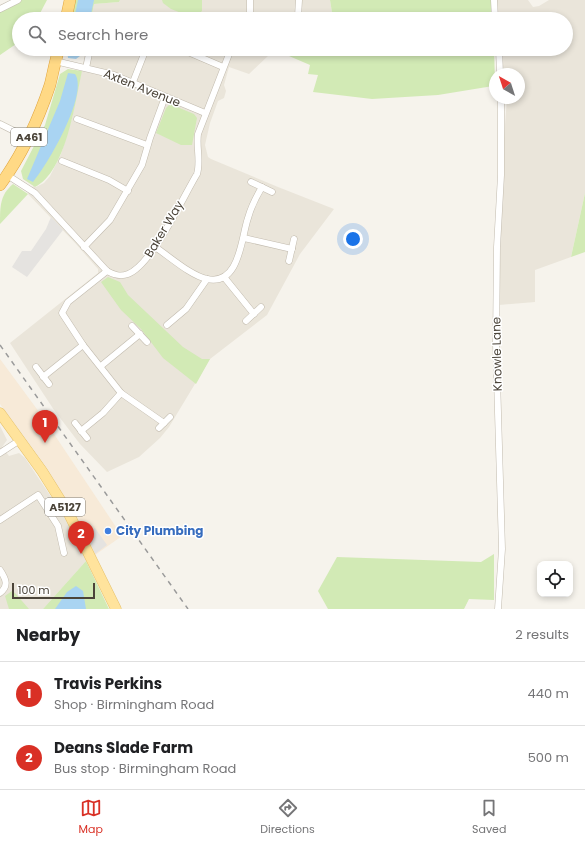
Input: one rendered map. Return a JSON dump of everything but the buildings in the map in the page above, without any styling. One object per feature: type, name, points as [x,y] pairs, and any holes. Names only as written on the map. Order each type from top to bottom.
[{"type":"highway","points":[[67,12],[70,0]]},
{"type":"highway","name":"A461","points":[[0,185],[12,178],[50,84],[56,56]]},
{"type":"main road","name":"A5127","points":[[0,413],[20,440],[69,514],[116,609]]},
{"type":"street","points":[[0,9],[18,0]]},
{"type":"street","points":[[250,0],[250,12]]},
{"type":"street","points":[[298,12],[299,0]]},
{"type":"street","points":[[494,0],[495,12]]},
{"type":"street","points":[[86,68],[89,56]]},
{"type":"street","points":[[133,82],[143,56]]},
{"type":"street","points":[[197,56],[223,67]]},
{"type":"street","name":"Baker Way","points":[[108,270],[115,275],[128,274],[137,269],[155,247],[197,174],[198,138],[205,113],[228,56]]},
{"type":"street","points":[[499,56],[500,68]]},
{"type":"street","name":"Axten Avenue","points":[[55,61],[79,66],[133,82],[205,113]]},
{"type":"street","points":[[84,247],[105,227],[142,165],[147,145],[165,97]]},
{"type":"street","name":"Knowle Lane","points":[[498,609],[502,549],[496,344],[497,247],[501,167],[501,104]]},
{"type":"street","points":[[77,119],[147,145]]},
{"type":"street","points":[[0,124],[28,138]]},
{"type":"street","points":[[62,161],[109,180],[128,190]]},
{"type":"street","points":[[12,178],[35,193],[84,247],[108,270],[64,308],[62,313],[84,345],[121,393],[164,423]]},
{"type":"street","points":[[250,182],[272,192]]},
{"type":"street","points":[[155,247],[193,272],[207,279],[224,277],[230,273],[236,263],[249,215],[262,187]]},
{"type":"street","points":[[244,238],[292,249]]},
{"type":"street","points":[[289,261],[294,239]]},
{"type":"street","points":[[224,277],[254,314]]},
{"type":"street","points":[[167,325],[186,309],[207,279]]},
{"type":"street","points":[[246,321],[261,307]]},
{"type":"street","points":[[132,326],[147,342]]},
{"type":"street","points":[[101,366],[140,334]]},
{"type":"street","points":[[43,377],[84,345]]},
{"type":"street","points":[[36,367],[49,384]]},
{"type":"street","points":[[81,431],[103,413],[121,393]]},
{"type":"street","points":[[159,428],[170,417]]},
{"type":"street","points":[[76,423],[87,438]]},
{"type":"street","points":[[0,453],[20,440]]},
{"type":"street","points":[[0,520],[38,495],[58,526],[64,553]]},
{"type":"street","points":[[0,570],[5,577],[6,584],[0,593]]},
{"type":"shaded area","points":[[120,0],[330,0],[332,12],[92,12],[94,4],[119,2]]},
{"type":"shaded area","points":[[496,0],[528,0],[533,7],[539,6],[549,0],[585,0],[585,193],[571,257],[535,270],[535,302],[499,305],[503,152],[507,104],[525,104],[525,68],[503,68],[502,56],[573,56],[573,12],[497,12]]},
{"type":"shaded area","points":[[85,56],[268,56],[249,74],[229,67],[224,85],[226,91],[224,98],[218,101],[210,123],[205,145],[208,157],[334,209],[300,254],[267,315],[210,359],[169,427],[160,438],[139,457],[107,472],[80,444],[54,410],[10,343],[98,273],[98,269],[76,244],[28,194],[33,186],[36,187],[44,183],[50,176],[61,154],[72,118]]},
{"type":"shaded area","points":[[51,217],[63,230],[27,277],[12,267],[22,251],[31,251],[46,229]]},
{"type":"shaded area","points":[[0,359],[42,416],[122,536],[95,555],[79,521],[47,468],[0,404]]},
{"type":"shaded area","points":[[0,426],[7,440],[2,447],[9,456],[19,453],[25,458],[68,522],[86,558],[86,561],[43,609],[0,609]]},
{"type":"shaded area","points":[[95,528],[107,545],[95,554],[86,533]]},
{"type":"green space","points":[[22,0],[47,0],[41,12],[12,12],[12,47],[0,55],[0,12]]},
{"type":"green space","points":[[75,0],[120,0],[119,2],[94,4],[92,12],[72,12]]},
{"type":"green space","points":[[162,0],[202,0],[202,11],[179,12],[171,9],[163,3]]},
{"type":"green space","points":[[330,0],[491,0],[492,12],[332,12]]},
{"type":"green space","points":[[289,56],[494,56],[495,68],[489,68],[489,87],[438,95],[372,99],[313,92],[318,75],[308,74],[310,65]]},
{"type":"green space","points":[[68,69],[82,71],[68,135],[62,152],[54,167],[46,179],[35,187],[23,179],[21,171],[45,125],[60,74]]},
{"type":"green space","points":[[170,104],[194,114],[197,118],[192,145],[181,145],[156,133],[166,108]]},
{"type":"green space","points":[[13,184],[28,194],[0,224],[0,212],[3,197],[5,192]]},
{"type":"green space","points":[[585,193],[585,252],[571,257]]},
{"type":"green space","points":[[108,277],[120,282],[128,295],[183,347],[202,359],[210,359],[196,384],[163,358],[141,329],[121,310],[101,282]]},
{"type":"green space","points":[[494,554],[494,600],[469,599],[464,609],[328,609],[318,591],[337,557],[481,562]]},
{"type":"green space","points":[[86,561],[109,609],[43,609]]},
{"type":"green space","points":[[12,591],[29,609],[9,609],[5,596]]},
{"type":"water","points":[[78,0],[94,0],[91,12],[75,12]]},
{"type":"water","points":[[68,56],[80,56],[76,59],[68,58]]},
{"type":"water","points":[[68,73],[75,74],[78,84],[72,113],[56,146],[33,182],[27,179],[60,101]]},
{"type":"water","points":[[76,586],[83,591],[86,609],[55,609],[67,592]]},
{"type":"railway","points":[[0,345],[188,609]]},
{"type":"place","name":"Travis Perkins","points":[[45,443]]},
{"type":"place","name":"City Plumbing","points":[[108,531]]},
{"type":"place","name":"Deans Slade Farm","points":[[81,554]]}]
